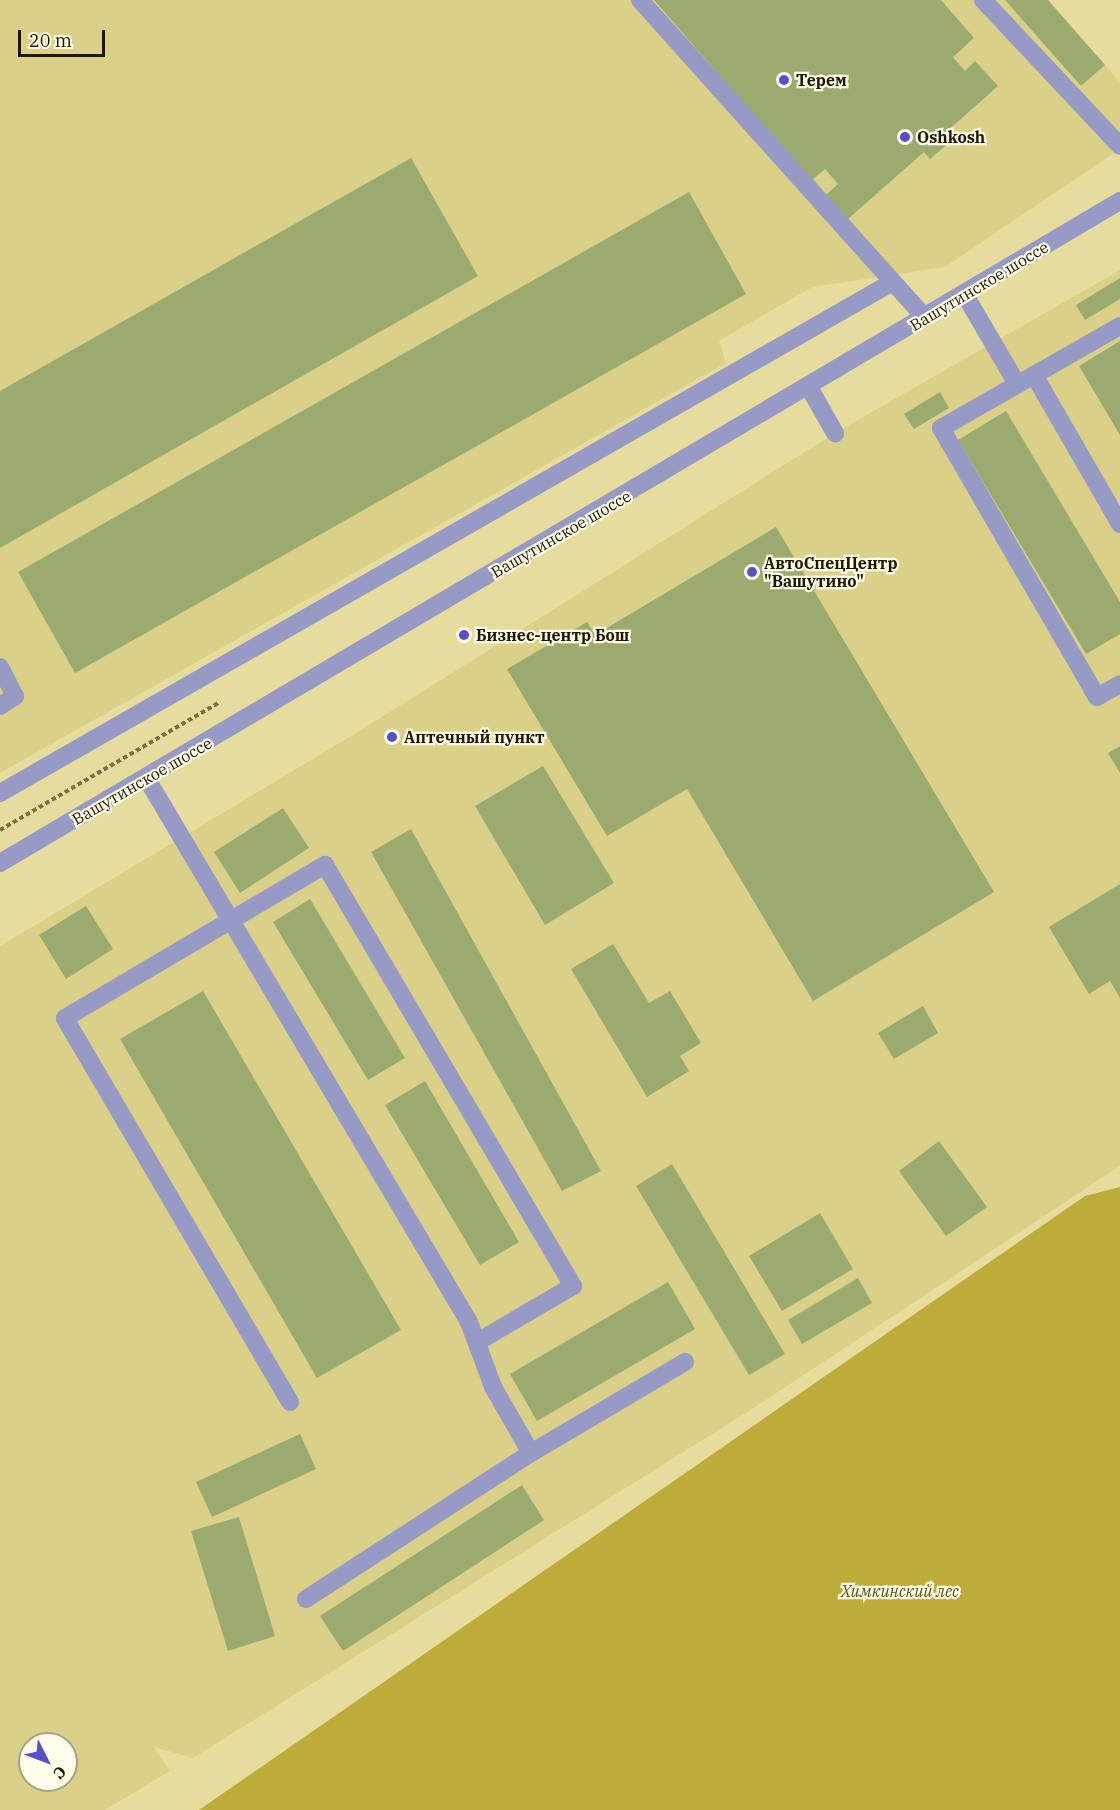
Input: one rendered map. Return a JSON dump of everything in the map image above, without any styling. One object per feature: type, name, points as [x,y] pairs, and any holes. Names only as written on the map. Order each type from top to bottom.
[{"type":"street","points":[[640,0],[924,318]]},
{"type":"street","points":[[983,0],[1120,146]]},
{"type":"street","name":"Вашутинское шоссе","points":[[0,863],[810,389],[1120,201]]},
{"type":"street","points":[[0,793],[891,283]]},
{"type":"street","points":[[965,295],[1017,384]]},
{"type":"street","points":[[1120,326],[941,428],[1097,697],[1120,684]]},
{"type":"street","points":[[1034,375],[1120,524]]},
{"type":"street","points":[[810,389],[835,433]]},
{"type":"street","points":[[0,667],[15,696],[0,705]]},
{"type":"street","points":[[147,779],[477,1342],[493,1387],[531,1453]]},
{"type":"street","points":[[290,1402],[65,1018],[325,864],[573,1286],[477,1342]]},
{"type":"street","points":[[306,1599],[531,1453],[685,1362]]},
{"type":"shaded area","points":[[0,0],[1048,0],[1120,82],[1120,149],[945,267],[812,287],[719,341],[726,363],[0,773]]},
{"type":"shaded area","points":[[1120,270],[1120,1166],[749,1411],[193,1758],[154,1747],[170,1771],[105,1810],[0,1810],[0,946],[353,735],[835,433]]},
{"type":"green space","name":"Химкинский лес","points":[[1120,1187],[1120,1810],[199,1810],[1085,1196]]},
{"type":"building","points":[[654,0],[941,0],[974,38],[953,57],[965,71],[975,61],[998,86],[945,133],[952,140],[930,159],[924,152],[848,219],[826,195],[838,184],[825,169],[811,181]]},
{"type":"building","points":[[1005,0],[1048,0],[1105,65],[1081,86]]},
{"type":"building","points":[[411,158],[478,276],[0,548],[0,391]]},
{"type":"building","points":[[689,192],[746,294],[75,673],[18,572]]},
{"type":"building","points":[[1120,278],[1120,299],[1085,320],[1076,305]]},
{"type":"building","points":[[1120,341],[1120,435],[1079,366]]},
{"type":"building","points":[[940,392],[949,408],[914,429],[904,414]]},
{"type":"building","points":[[1006,411],[1120,602],[1120,634],[1086,654],[958,440]]},
{"type":"building","points":[[776,527],[994,892],[813,1001],[687,789],[607,836],[507,669],[587,622],[595,635]]},
{"type":"building","points":[[1120,746],[1120,773],[1108,753]]},
{"type":"building","points":[[543,766],[614,883],[545,925],[475,806]]},
{"type":"building","points":[[283,808],[309,848],[240,893],[214,852]]},
{"type":"building","points":[[411,829],[601,1171],[562,1191],[371,852]]},
{"type":"building","points":[[1120,884],[1120,998],[1110,981],[1089,994],[1049,927]]},
{"type":"building","points":[[310,899],[405,1058],[368,1080],[273,922]]},
{"type":"building","points":[[86,906],[113,949],[66,979],[39,935]]},
{"type":"building","points":[[613,944],[649,1003],[670,991],[701,1043],[680,1056],[689,1071],[647,1097],[571,969]]},
{"type":"building","points":[[203,991],[401,1330],[317,1378],[120,1039]]},
{"type":"building","points":[[923,1006],[938,1033],[894,1059],[878,1033]]},
{"type":"building","points":[[425,1081],[519,1242],[480,1265],[385,1105]]},
{"type":"building","points":[[939,1141],[987,1207],[946,1236],[899,1171]]},
{"type":"building","points":[[672,1164],[785,1354],[749,1375],[636,1186]]},
{"type":"building","points":[[820,1213],[853,1269],[782,1311],[749,1256]]},
{"type":"building","points":[[858,1278],[872,1303],[802,1344],[788,1320]]},
{"type":"building","points":[[668,1282],[695,1329],[537,1421],[510,1374]]},
{"type":"building","points":[[300,1434],[316,1469],[212,1517],[196,1482]]},
{"type":"building","points":[[522,1485],[544,1520],[343,1651],[320,1616]]},
{"type":"building","points":[[239,1517],[275,1636],[228,1651],[191,1531]]},
{"type":"place","name":"Терем","points":[[784,80]]},
{"type":"place","name":"Oshkosh","points":[[905,137]]},
{"type":"place","name":"АвтоСпецЦентр \"Вашутино\"","points":[[752,572]]},
{"type":"place","name":"Бизнес-центр Бош","points":[[464,635]]},
{"type":"place","name":"Аптечный пункт","points":[[392,737]]}]
